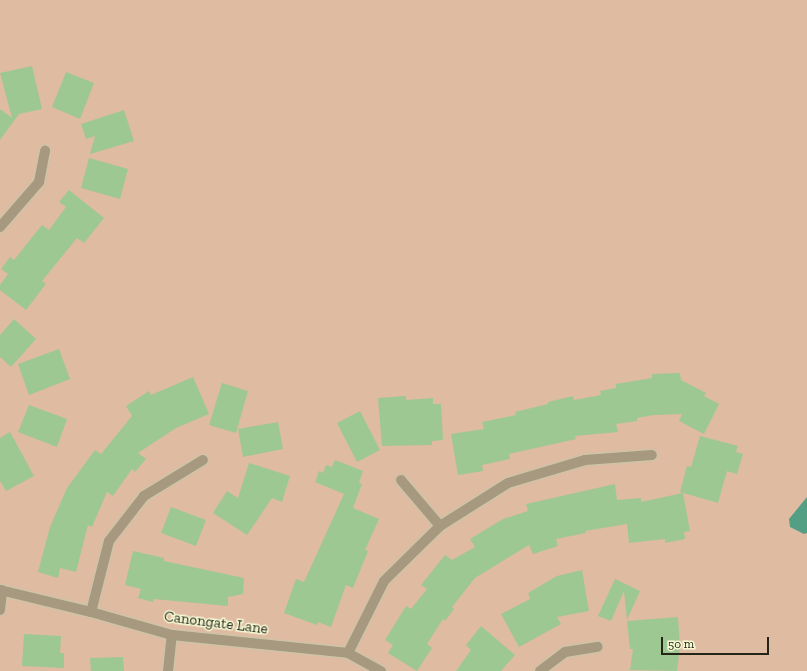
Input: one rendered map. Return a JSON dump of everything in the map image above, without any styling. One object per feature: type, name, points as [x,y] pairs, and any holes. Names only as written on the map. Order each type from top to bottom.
[{"type":"street","points":[[0,227],[39,182],[46,151]]},
{"type":"street","points":[[348,653],[384,582],[440,526],[508,483],[585,460],[652,455]]},
{"type":"street","points":[[91,612],[109,541],[144,496],[204,460]]},
{"type":"street","points":[[401,480],[440,526]]},
{"type":"street","points":[[0,610],[1,590]]},
{"type":"street","name":"Canongate Lane","points":[[1,590],[91,612],[172,635],[348,653],[381,671]]},
{"type":"street","points":[[168,671],[172,635]]},
{"type":"street","points":[[540,671],[565,652],[598,647]]},
{"type":"shaded area","points":[[0,0],[807,0],[807,671],[0,671]]},
{"type":"shaded area","points":[[807,497],[807,533],[804,534],[790,527],[789,519]]},
{"type":"building","points":[[32,66],[42,109],[19,114],[0,140],[0,109],[12,118],[0,73]]},
{"type":"building","points":[[66,72],[94,83],[80,119],[52,107]]},
{"type":"building","points":[[124,110],[134,141],[90,154],[95,136],[86,139],[81,124]]},
{"type":"building","points":[[89,158],[128,169],[120,199],[81,188]]},
{"type":"building","points":[[69,190],[104,218],[84,243],[77,238],[42,281],[46,284],[26,310],[0,290],[0,285],[8,274],[1,269],[10,257],[14,260],[42,225],[49,230],[66,207],[59,202]]},
{"type":"building","points":[[14,319],[36,339],[11,367],[0,357],[0,335]]},
{"type":"building","points":[[59,349],[70,379],[29,395],[18,364]]},
{"type":"building","points":[[680,373],[681,380],[706,393],[704,396],[719,404],[704,434],[679,421],[682,414],[654,415],[637,418],[637,421],[616,424],[618,432],[575,436],[576,439],[509,454],[510,459],[482,465],[483,471],[458,475],[451,434],[484,429],[482,422],[516,415],[515,412],[548,404],[548,402],[573,396],[574,400],[601,395],[600,391],[616,388],[616,384],[652,378],[652,374]]},
{"type":"building","points":[[193,377],[209,414],[176,428],[138,453],[146,459],[135,472],[132,469],[113,496],[107,492],[92,527],[88,525],[76,572],[60,568],[58,578],[38,572],[50,527],[67,488],[95,450],[101,454],[132,416],[126,406],[149,391],[151,395]]},
{"type":"building","points":[[222,383],[248,391],[236,433],[209,425]]},
{"type":"building","points":[[406,396],[406,400],[433,398],[433,404],[441,404],[443,440],[432,441],[432,445],[382,446],[378,398]]},
{"type":"building","points":[[29,405],[67,419],[57,447],[18,432]]},
{"type":"building","points":[[360,411],[380,450],[357,462],[337,423]]},
{"type":"building","points":[[278,422],[283,449],[243,457],[238,429]]},
{"type":"building","points":[[10,432],[34,476],[6,491],[0,481],[0,438]]},
{"type":"building","points":[[700,436],[738,446],[736,452],[743,454],[737,474],[727,471],[718,503],[680,492],[687,466],[691,467]]},
{"type":"building","points":[[335,460],[363,471],[359,483],[362,484],[353,508],[379,519],[365,550],[368,551],[353,588],[346,585],[331,627],[318,622],[317,625],[284,613],[296,579],[304,582],[344,494],[315,482],[319,471],[323,473],[326,465],[332,467]]},
{"type":"building","points":[[249,463],[290,476],[282,502],[272,498],[247,535],[213,513],[227,491],[238,498]]},
{"type":"building","points":[[615,484],[617,500],[641,498],[641,502],[683,493],[690,531],[684,532],[685,539],[665,543],[665,539],[629,543],[627,524],[585,531],[586,533],[556,539],[558,546],[533,554],[529,545],[475,578],[452,607],[454,609],[445,621],[443,619],[427,644],[432,648],[417,671],[388,653],[393,645],[385,640],[406,606],[411,609],[427,589],[421,585],[445,555],[452,560],[475,547],[470,539],[503,519],[528,511],[526,504]]},
{"type":"building","points":[[171,507],[206,520],[196,546],[161,533]]},
{"type":"building","points":[[133,551],[164,558],[164,561],[244,578],[243,594],[228,597],[228,606],[154,599],[153,602],[138,598],[141,589],[125,585]]},
{"type":"building","points":[[582,570],[589,611],[557,617],[561,624],[519,647],[501,614],[530,599],[528,593],[557,576]]},
{"type":"building","points":[[615,579],[640,591],[627,620],[624,591],[611,621],[598,616]]},
{"type":"building","points":[[678,617],[680,647],[677,671],[630,670],[633,649],[630,649],[627,621]]},
{"type":"building","points":[[481,626],[515,655],[501,671],[456,671],[471,650],[466,645]]},
{"type":"building","points":[[24,634],[61,636],[60,653],[64,653],[64,668],[22,666]]},
{"type":"building","points":[[123,657],[124,671],[91,671],[90,658]]}]
